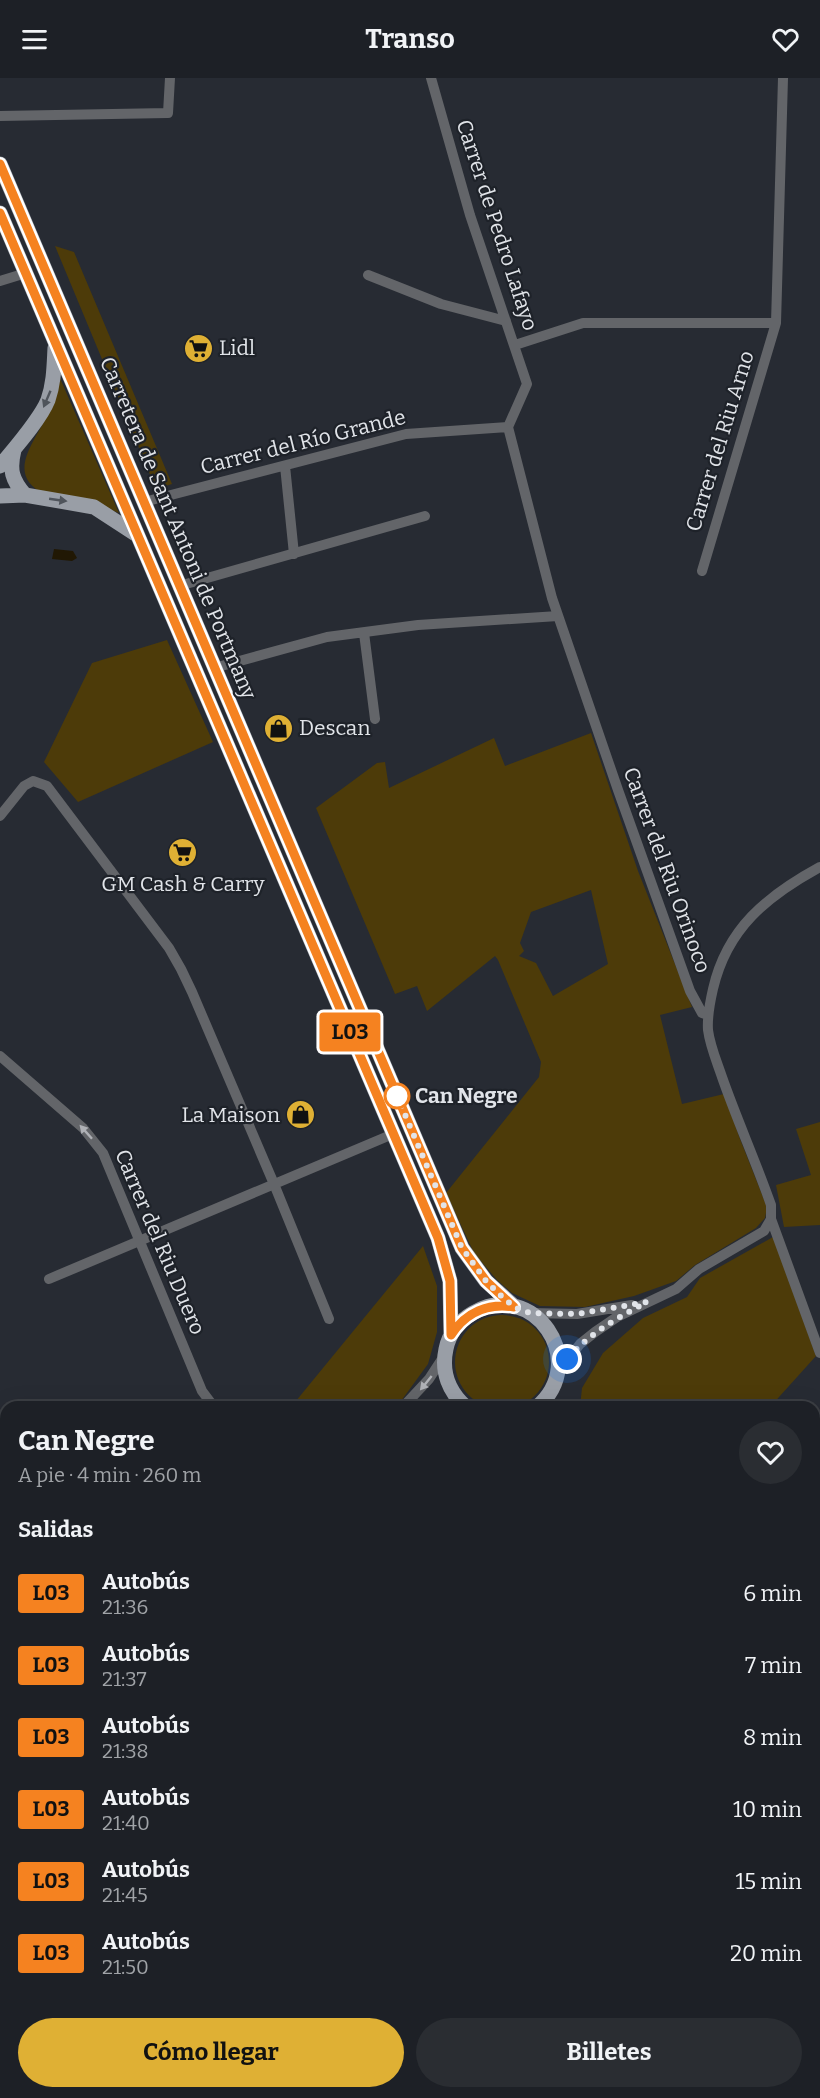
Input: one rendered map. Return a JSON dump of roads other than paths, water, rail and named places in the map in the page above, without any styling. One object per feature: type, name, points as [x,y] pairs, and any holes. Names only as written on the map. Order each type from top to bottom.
[{"type":"main road","name":"Carretera de Sant Antoni de Portmany","points":[[0,164],[462,1248],[486,1281],[514,1307]]},
{"type":"main road","name":"Carretera de Sant Antoni de Portmany","points":[[0,213],[443,1254],[450,1281],[451,1335]]},
{"type":"main road","points":[[0,466],[47,401],[53,383],[55,342]]},
{"type":"main road","points":[[14,447],[11,472],[14,482],[25,495]]},
{"type":"main road","points":[[0,496],[25,495],[94,507],[139,536]]},
{"type":"main road","points":[[459,1401],[445,1375],[444,1356],[451,1335],[463,1320],[478,1310],[496,1305],[514,1307],[530,1313],[546,1326],[551,1334],[558,1353],[558,1374],[550,1400]]},
{"type":"street","points":[[0,116],[168,113],[170,78]]},
{"type":"street","name":"Carrer de Pedro Lafayo","points":[[431,78],[470,215],[527,384],[508,427]]},
{"type":"street","name":"Carrer del Riu Arno","points":[[702,571],[776,323],[783,78]]},
{"type":"street","points":[[0,281],[26,273]]},
{"type":"street","points":[[368,275],[441,304],[507,321]]},
{"type":"street","name":"Carrer del Riu Arno","points":[[515,345],[582,323],[776,323]]},
{"type":"street","name":"Carrer del Río Grande","points":[[144,502],[406,435],[508,427]]},
{"type":"street","name":"Carrer del Riu Orinoco","points":[[508,427],[558,616],[690,991],[702,1013],[708,1016],[710,1040],[771,1205],[771,1219],[820,1353]]},
{"type":"street","points":[[285,466],[294,554]]},
{"type":"street","points":[[179,586],[425,516]]},
{"type":"street","points":[[214,668],[327,637],[418,625],[558,616]]},
{"type":"street","points":[[364,633],[375,719]]},
{"type":"street","points":[[0,816],[24,786],[33,781],[47,786],[182,969],[329,1319]]},
{"type":"street","points":[[708,1016],[717,972],[734,936],[778,892],[820,867]]},
{"type":"street","name":"Carrer del Riu Duero","points":[[0,1056],[83,1128],[103,1153],[202,1391],[210,1401]]},
{"type":"street","points":[[49,1279],[393,1134]]},
{"type":"street","points":[[558,1374],[580,1344],[595,1332],[617,1317],[676,1289],[699,1269],[764,1231],[771,1219]]},
{"type":"street","points":[[530,1313],[577,1314],[647,1302]]},
{"type":"street","points":[[409,1401],[429,1379],[444,1356]]},
{"type":"place","name":"Lidl","points":[[198,348]]},
{"type":"place","name":"Descan","points":[[278,728]]},
{"type":"place","name":"GM Cash & Carry","points":[[183,853]]},
{"type":"place","name":"Can Negre","points":[[397,1096]]},
{"type":"place","name":"La Maison","points":[[301,1115]]}]
